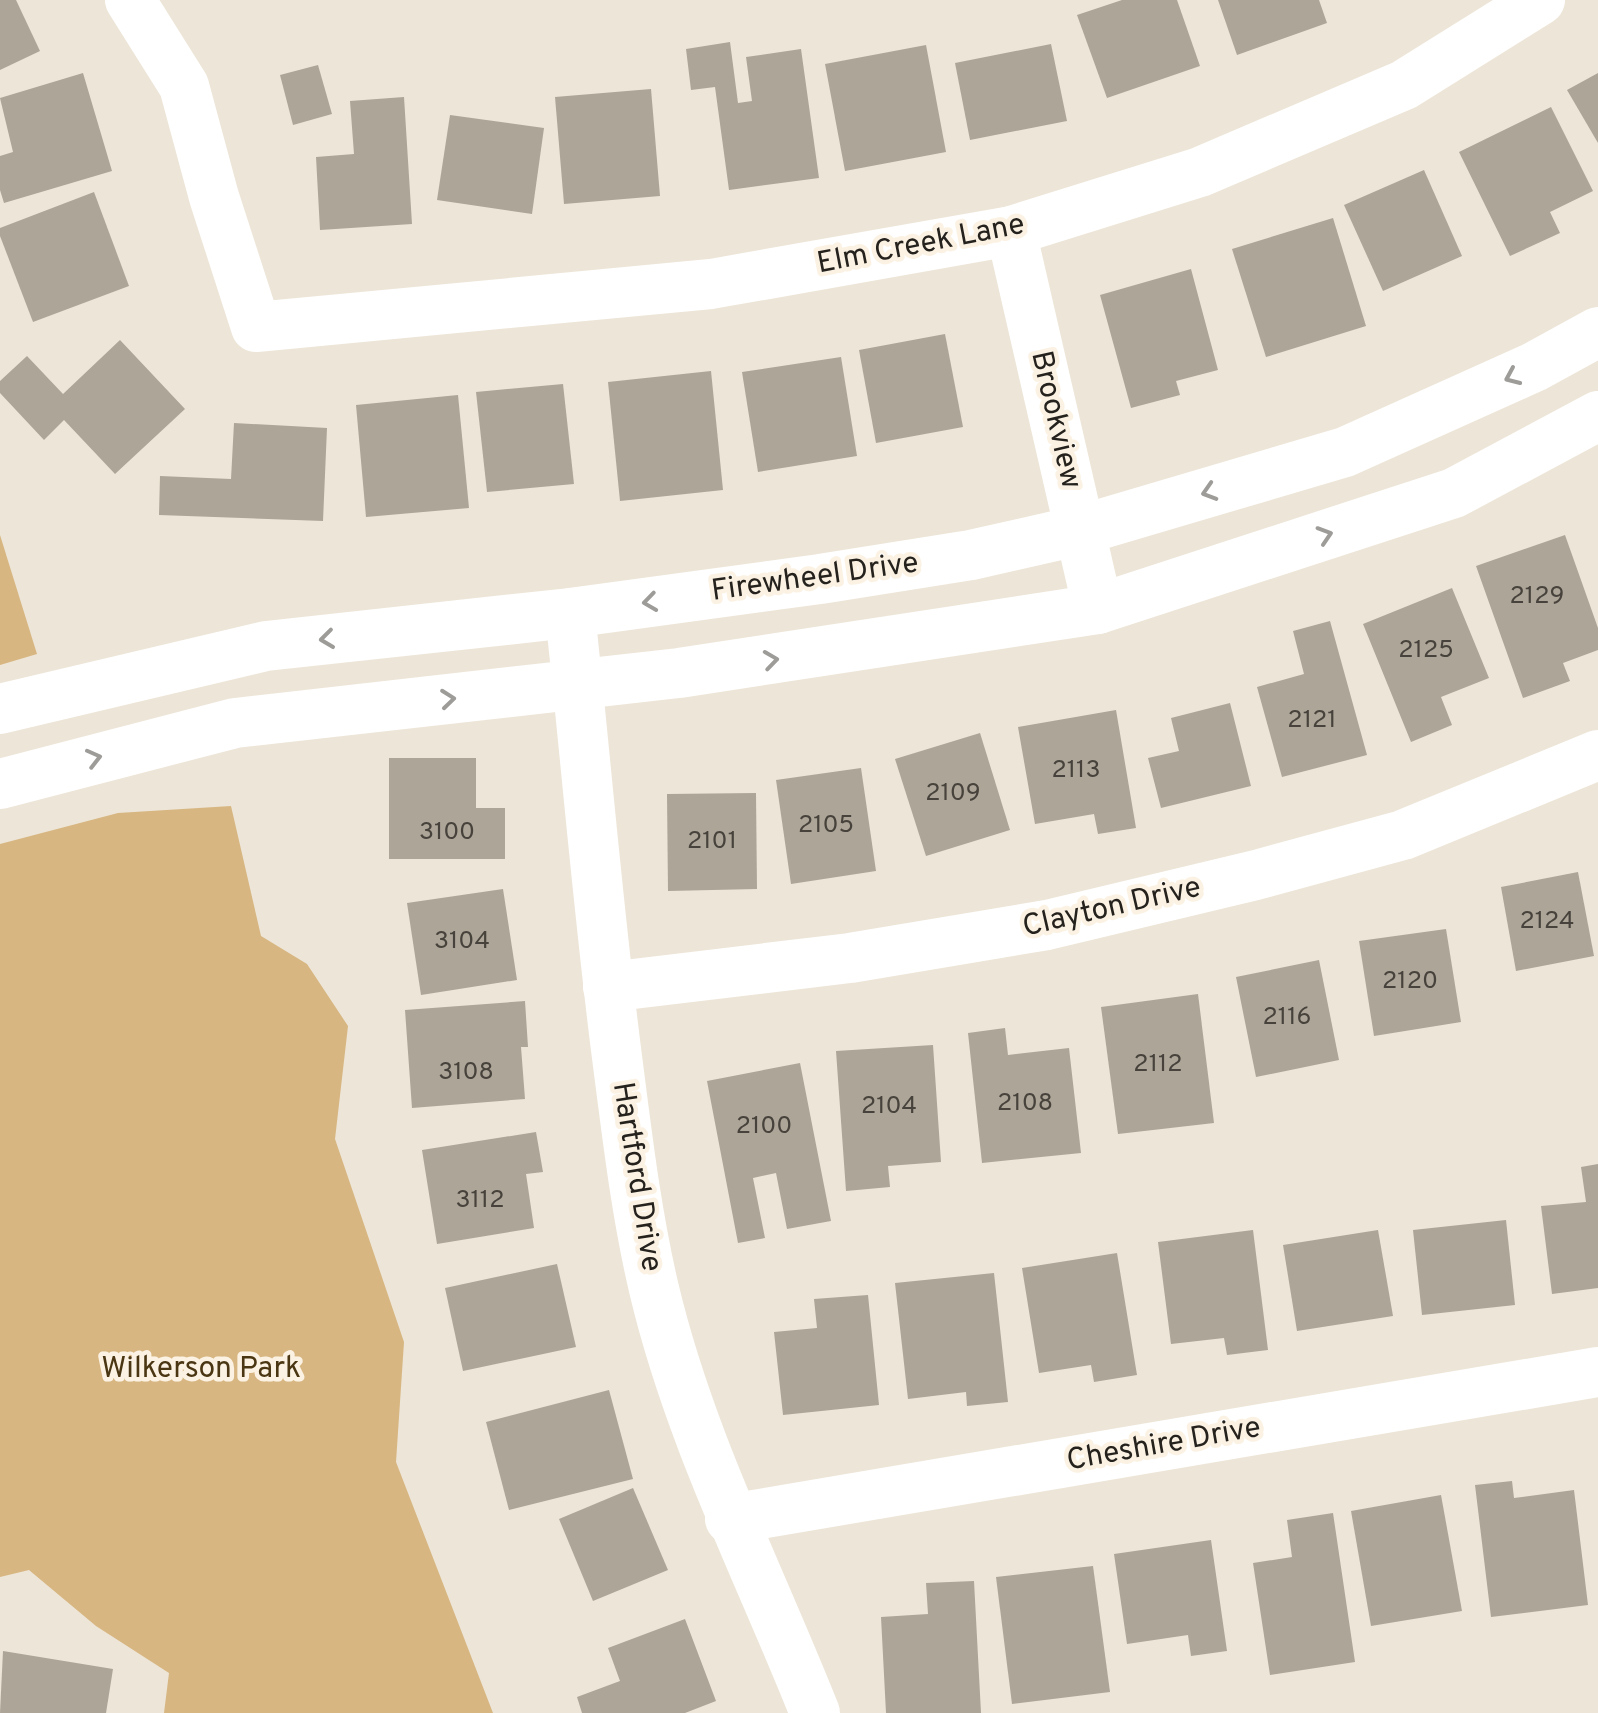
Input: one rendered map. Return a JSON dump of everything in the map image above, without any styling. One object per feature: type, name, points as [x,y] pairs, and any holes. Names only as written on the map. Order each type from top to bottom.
[{"type":"street","name":"Elm Creek Lane","points":[[130,0],[184,86],[214,197],[256,327],[711,284],[1011,231],[1200,172],[1404,86],[1540,0]]},
{"type":"street","name":"Brookview","points":[[1011,231],[1098,608]]},
{"type":"street","name":"Firewheel Drive","points":[[0,709],[266,646],[570,613],[877,570],[971,555],[1082,530],[1345,452],[1534,367],[1598,332]]},
{"type":"street","points":[[0,784],[235,723],[698,670],[1098,608],[1454,493],[1598,416]]},
{"type":"street","name":"Hartford Drive","points":[[570,613],[608,987],[629,1152],[654,1290],[689,1406],[730,1518],[814,1713]]},
{"type":"street","name":"Clayton Drive","points":[[608,987],[850,958],[1047,925],[1402,835],[1598,755]]},
{"type":"street","name":"Cheshire Drive","points":[[730,1518],[1598,1372]]},
{"type":"green space","points":[[0,535],[37,654],[0,665]]},
{"type":"green space","name":"Wilkerson Park","points":[[231,806],[261,936],[307,964],[348,1026],[335,1139],[404,1342],[396,1462],[493,1713],[164,1713],[169,1673],[96,1626],[29,1570],[0,1577],[0,844],[118,813]]},
{"type":"building","points":[[0,0],[16,0],[40,51],[0,70]]},
{"type":"building","points":[[1122,0],[1177,0],[1200,66],[1107,98],[1077,15]]},
{"type":"building","points":[[1218,0],[1319,0],[1327,23],[1237,55]]},
{"type":"building","points":[[730,42],[738,103],[752,101],[746,57],[801,49],[819,178],[729,190],[715,87],[691,90],[686,49]]},
{"type":"building","points":[[1051,44],[1067,121],[970,140],[955,63]]},
{"type":"building","points":[[926,45],[946,152],[845,171],[825,64]]},
{"type":"building","points":[[318,65],[332,114],[293,125],[280,75]]},
{"type":"building","points":[[83,73],[112,171],[4,203],[0,156],[13,152],[0,98]]},
{"type":"building","points":[[1598,73],[1598,143],[1567,90]]},
{"type":"building","points":[[651,89],[660,196],[564,204],[555,97]]},
{"type":"building","points":[[404,97],[412,224],[320,230],[316,157],[354,154],[350,101]]},
{"type":"building","points":[[1551,107],[1593,191],[1550,212],[1560,233],[1510,256],[1459,152]]},
{"type":"building","points":[[450,115],[544,128],[532,214],[437,200]]},
{"type":"building","points":[[1424,170],[1462,256],[1383,291],[1344,205]]},
{"type":"building","points":[[94,192],[129,286],[33,322],[0,228]]},
{"type":"building","points":[[1333,218],[1366,326],[1266,357],[1232,249]]},
{"type":"building","points":[[1191,269],[1218,370],[1176,381],[1180,395],[1131,408],[1100,295]]},
{"type":"building","points":[[945,334],[963,427],[876,443],[859,350]]},
{"type":"building","points":[[120,340],[185,409],[115,474],[64,420],[44,440],[0,393],[0,381],[27,356],[63,394]]},
{"type":"building","points":[[841,357],[857,456],[758,472],[742,372]]},
{"type":"building","points":[[711,371],[723,490],[620,501],[608,382]]},
{"type":"building","points":[[563,384],[574,484],[487,492],[476,392]]},
{"type":"building","points":[[458,395],[469,508],[366,517],[356,405]]},
{"type":"building","points":[[234,423],[327,428],[323,521],[159,515],[160,476],[231,479]]},
{"type":"building","points":[[1565,535],[1598,628],[1598,650],[1563,663],[1570,681],[1523,698],[1476,566]]},
{"type":"building","points":[[1452,588],[1489,678],[1441,697],[1452,725],[1411,742],[1363,624]]},
{"type":"building","points":[[1330,621],[1367,755],[1282,777],[1257,687],[1304,674],[1293,631]]},
{"type":"building","points":[[1230,703],[1251,786],[1161,808],[1148,758],[1179,751],[1171,718]]},
{"type":"building","points":[[1116,710],[1136,828],[1098,834],[1094,814],[1035,824],[1018,727]]},
{"type":"building","points":[[980,733],[1010,830],[926,856],[895,759]]},
{"type":"building","points":[[389,758],[476,758],[476,808],[505,808],[505,859],[389,859]]},
{"type":"building","points":[[861,768],[876,871],[791,884],[776,780]]},
{"type":"building","points":[[756,793],[757,889],[668,891],[667,794]]},
{"type":"building","points":[[1578,872],[1594,956],[1516,971],[1501,887]]},
{"type":"building","points":[[503,889],[517,980],[421,995],[407,903]]},
{"type":"building","points":[[1446,929],[1461,1022],[1374,1036],[1359,941]]},
{"type":"building","points":[[1319,960],[1339,1060],[1256,1077],[1236,977]]},
{"type":"building","points":[[1198,994],[1214,1123],[1118,1134],[1101,1007]]},
{"type":"building","points":[[525,1001],[528,1047],[521,1047],[525,1099],[412,1108],[405,1010]]},
{"type":"building","points":[[1005,1028],[1008,1055],[1069,1048],[1081,1153],[982,1163],[968,1033]]},
{"type":"building","points":[[933,1045],[941,1162],[888,1166],[890,1187],[846,1191],[836,1051]]},
{"type":"building","points":[[800,1063],[831,1221],[787,1229],[776,1173],[753,1178],[765,1238],[738,1243],[707,1081]]},
{"type":"building","points":[[536,1132],[543,1172],[526,1174],[534,1228],[437,1244],[422,1150]]},
{"type":"building","points":[[1598,1164],[1598,1288],[1552,1294],[1541,1206],[1586,1202],[1581,1167]]},
{"type":"building","points":[[1506,1220],[1515,1305],[1422,1315],[1413,1230]]},
{"type":"building","points":[[1253,1230],[1268,1350],[1227,1355],[1224,1338],[1171,1344],[1158,1242]]},
{"type":"building","points":[[1378,1230],[1393,1316],[1297,1331],[1283,1245]]},
{"type":"building","points":[[1117,1253],[1137,1375],[1094,1382],[1091,1365],[1039,1373],[1022,1268]]},
{"type":"building","points":[[557,1264],[576,1347],[463,1371],[445,1288]]},
{"type":"building","points":[[994,1273],[1008,1402],[967,1406],[966,1392],[908,1399],[895,1283]]},
{"type":"building","points":[[868,1295],[879,1405],[783,1415],[774,1332],[817,1328],[814,1299]]},
{"type":"building","points":[[609,1390],[633,1479],[509,1510],[486,1422]]},
{"type":"building","points":[[1512,1481],[1514,1498],[1574,1490],[1588,1605],[1491,1617],[1475,1485]]},
{"type":"building","points":[[633,1488],[668,1570],[593,1601],[559,1519]]},
{"type":"building","points":[[1441,1495],[1462,1611],[1371,1626],[1351,1511]]},
{"type":"building","points":[[1333,1513],[1355,1662],[1270,1675],[1253,1563],[1292,1557],[1287,1520]]},
{"type":"building","points":[[1211,1540],[1227,1651],[1191,1656],[1188,1635],[1127,1644],[1114,1554]]},
{"type":"building","points":[[1093,1566],[1110,1692],[1012,1704],[996,1577]]},
{"type":"building","points":[[974,1581],[981,1713],[886,1713],[881,1617],[928,1614],[926,1583]]},
{"type":"building","points":[[685,1619],[716,1701],[685,1713],[582,1713],[577,1697],[620,1681],[608,1648]]},
{"type":"building","points":[[3,1651],[113,1669],[106,1713],[0,1713]]}]
